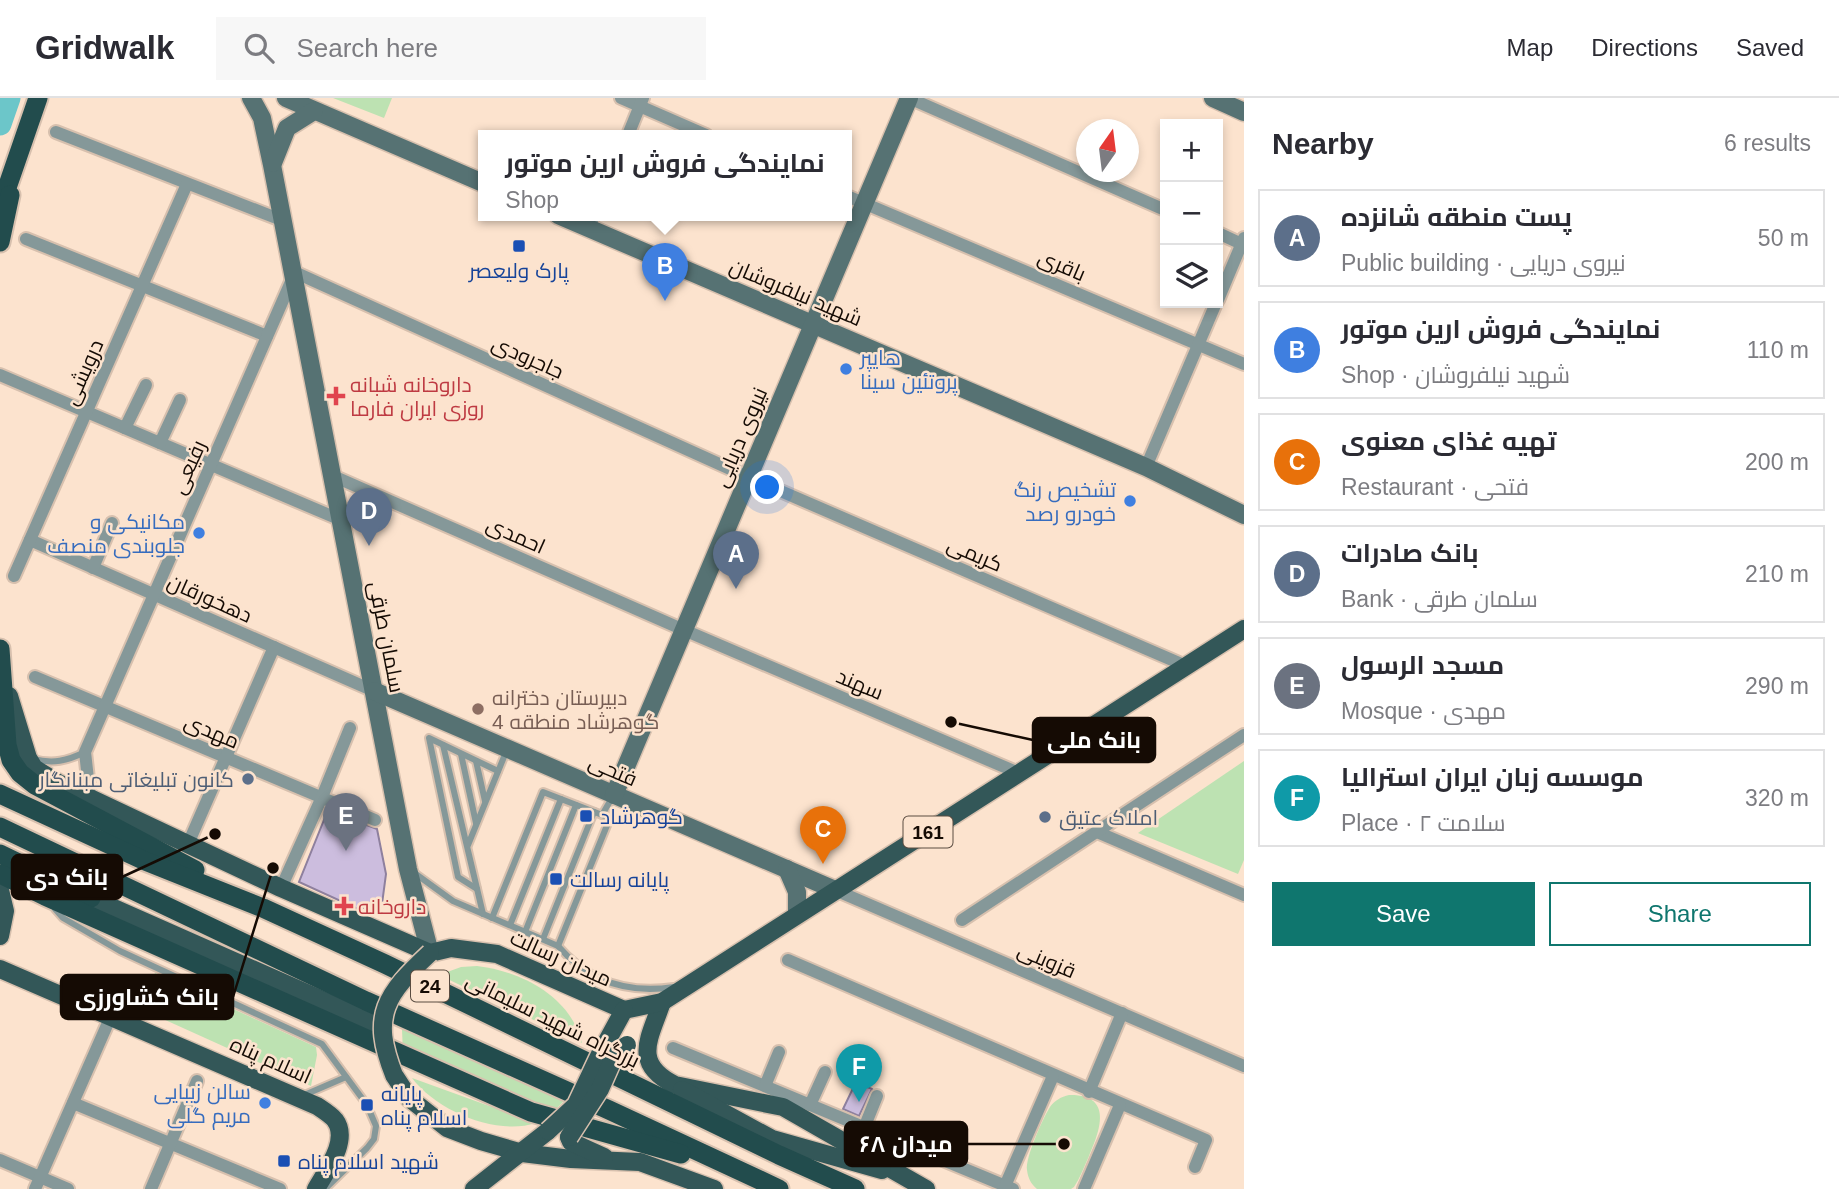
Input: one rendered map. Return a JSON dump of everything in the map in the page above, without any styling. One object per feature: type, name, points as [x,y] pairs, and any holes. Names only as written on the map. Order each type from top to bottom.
[{"type":"highway","points":[[0,208],[38,98]]},
{"type":"highway","points":[[0,242],[18,157]]},
{"type":"highway","points":[[1,656],[7,746],[11,760],[20,773],[52,795],[263,908]]},
{"type":"highway","name":"بزرگراه شهید سلیمانی","points":[[0,794],[145,861],[263,908],[385,964],[742,1138],[855,1189]]},
{"type":"highway","name":"24","points":[[0,827],[366,1001],[779,1189]]},
{"type":"highway","points":[[0,854],[91,898]]},
{"type":"highway","points":[[0,874],[531,1112],[735,1170]]},
{"type":"main road","name":"سلمان طرقی","points":[[251,98],[262,118],[284,221],[408,869],[430,953]]},
{"type":"main road","points":[[286,98],[478,181]]},
{"type":"main road","name":"نیروی دریایی","points":[[614,795],[909,98]]},
{"type":"main road","points":[[1213,98],[1244,112]]},
{"type":"main road","points":[[272,165],[287,128],[314,111]]},
{"type":"main road","name":"شهید نیلفروشان","points":[[592,222],[813,324],[1146,467],[1244,515]]},
{"type":"main road","name":"161","points":[[624,1010],[662,1002],[1244,629]]},
{"type":"main road","points":[[1,656],[15,719],[34,768],[58,783],[281,888],[430,953],[400,981],[381,1026],[386,1054],[394,1075],[409,1098],[447,1128],[522,1153],[571,1159],[640,1161],[685,1183],[714,1189]]},
{"type":"main road","name":"فتحی","points":[[374,691],[835,890]]},
{"type":"main road","points":[[787,869],[797,892],[797,914]]},
{"type":"main road","points":[[0,890],[5,911],[0,936]]},
{"type":"main road","points":[[91,898],[381,1026]]},
{"type":"main road","name":"میدان رسالت","points":[[430,953],[451,948],[498,954],[624,1010],[576,1105],[522,1153],[474,1189]]},
{"type":"main road","name":"اسلام پناه","points":[[0,969],[317,1106],[336,1121],[340,1135],[336,1151],[316,1189]]},
{"type":"main road","points":[[662,1002],[647,1045],[654,1071],[659,1077],[772,1139],[902,1176]]},
{"type":"main road","points":[[610,1160],[571,1142],[569,1137],[600,1089],[615,1055],[627,1045],[647,1045]]},
{"type":"main road","points":[[676,1085],[783,1107],[926,1189]]},
{"type":"street","points":[[621,98],[641,102],[696,130]]},
{"type":"street","points":[[909,98],[1160,208]]},
{"type":"street","points":[[630,130],[641,102]]},
{"type":"street","points":[[56,132],[284,221]]},
{"type":"street","name":"درویشی","points":[[14,576],[187,184]]},
{"type":"street","name":"باقری","points":[[852,198],[1244,364]]},
{"type":"street","points":[[1223,235],[1243,242],[1223,287]]},
{"type":"street","points":[[26,239],[267,337]]},
{"type":"street","name":"رفیعی","points":[[85,752],[293,273]]},
{"type":"street","name":"جاجرودی","points":[[293,273],[748,477]]},
{"type":"street","points":[[1146,467],[1214,308]]},
{"type":"street","points":[[0,375],[341,520]]},
{"type":"street","points":[[125,428],[146,385]]},
{"type":"street","points":[[160,443],[180,400]]},
{"type":"street","name":"احمدی","points":[[333,476],[684,630]]},
{"type":"street","name":"کریمی","points":[[748,477],[1186,666]]},
{"type":"street","points":[[93,568],[112,523]]},
{"type":"street","name":"دهخورقان","points":[[30,540],[374,691]]},
{"type":"street","name":"سهند","points":[[684,630],[1021,774]]},
{"type":"street","points":[[188,844],[274,647]]},
{"type":"street","name":"مهدی","points":[[35,677],[375,820]]},
{"type":"street","points":[[281,888],[350,728]]},
{"type":"street","points":[[962,920],[1244,735]]},
{"type":"street","points":[[85,752],[90,797]]},
{"type":"street","points":[[1097,832],[1244,895]]},
{"type":"street","name":"قزوینی","points":[[835,890],[1244,1066]]},
{"type":"street","points":[[788,960],[1089,1092],[1206,1140],[1195,1167]]},
{"type":"street","points":[[1089,1092],[1122,1013]]},
{"type":"street","points":[[37,1183],[111,1016]]},
{"type":"street","points":[[673,1048],[1009,1187],[1053,1076]]},
{"type":"street","points":[[765,1086],[779,1052]]},
{"type":"street","points":[[810,1105],[825,1072]]},
{"type":"street","points":[[150,1189],[197,1081]]},
{"type":"street","points":[[864,1128],[877,1096]]},
{"type":"street","points":[[73,1103],[280,1189]]},
{"type":"street","points":[[1084,1189],[1120,1105]]},
{"type":"street","points":[[0,1160],[37,1183],[68,1189]]},
{"type":"lane","points":[[477,890],[458,877],[429,738],[498,771]]},
{"type":"lane","points":[[443,745],[483,914]]},
{"type":"lane","points":[[467,847],[507,748]]},
{"type":"lane","points":[[28,758],[47,762],[67,760],[85,752]]},
{"type":"lane","points":[[461,754],[476,825]]},
{"type":"lane","points":[[476,761],[485,803]]},
{"type":"lane","points":[[489,767],[493,784]]},
{"type":"lane","points":[[492,918],[543,792],[610,818],[558,946]]},
{"type":"lane","points":[[602,815],[614,795]]},
{"type":"lane","points":[[510,925],[561,799]]},
{"type":"lane","points":[[525,932],[576,805]]},
{"type":"lane","points":[[543,939],[594,812]]},
{"type":"lane","points":[[408,869],[453,901],[558,946],[570,960],[598,977],[628,988],[649,991],[687,986]]},
{"type":"lane","points":[[45,896],[63,918],[120,951],[322,1044],[372,1116],[376,1126],[374,1139],[324,1189]]},
{"type":"lane","points":[[300,1097],[346,1077]]},
{"type":"green space","points":[[333,98],[392,98],[384,118]]},
{"type":"green space","points":[[1244,761],[1244,860],[1238,874],[1138,833]]},
{"type":"green space","points":[[477,966],[527,980],[542,989],[567,1012],[582,1043],[439,975],[461,967]]},
{"type":"green space","points":[[155,973],[316,1047],[311,1086],[141,1009]]},
{"type":"green space","points":[[402,1029],[567,1098],[555,1110],[403,1055]]},
{"type":"green space","points":[[412,1078],[536,1123],[503,1126],[468,1118],[436,1101]]},
{"type":"green space","points":[[1069,1095],[1083,1096],[1098,1107],[1100,1116],[1097,1136],[1074,1187],[1037,1189],[1030,1181],[1027,1170],[1032,1148],[1050,1107],[1058,1099]]},
{"type":"building","points":[[328,810],[377,829],[386,874],[382,904],[358,909],[299,882]]},
{"type":"building","points":[[856,1082],[872,1089],[859,1116],[843,1109]]},
{"type":"waterway","points":[[0,124],[9,98]]},
{"type":"place","name":"پارک ولیعصر","points":[[519,246]]},
{"type":"place","name":"نمایندگی فروش ارین موتور","points":[[665,301]]},
{"type":"place","name":"هایپر پروتئین سینا","points":[[846,369]]},
{"type":"place","name":"داروخانه شبانه روزی ایران فارما","points":[[336,396]]},
{"type":"place","name":"تشخیص رنگ خودرو رصد","points":[[1130,501]]},
{"type":"place","name":"مکانیکی و جلوبندی منصف","points":[[199,533]]},
{"type":"place","name":"بانک صادرات","points":[[369,546]]},
{"type":"place","name":"پست منطقه شانزده","points":[[736,589]]},
{"type":"place","name":"دبیرستان دخترانه گوهرشاد منطقه 4","points":[[478,709]]},
{"type":"place","name":"بانک ملی","points":[[951,722]]},
{"type":"place","name":"کانون تبلیغاتی مبنانگار","points":[[248,779]]},
{"type":"place","name":"گوهرشاد","points":[[586,816]]},
{"type":"place","name":"املاک عتیق","points":[[1045,817]]},
{"type":"place","name":"بانک دی","points":[[215,834]]},
{"type":"place","name":"مسجد الرسول","points":[[346,851]]},
{"type":"place","name":"تهیه غذای معنوی","points":[[823,864]]},
{"type":"place","name":"بانک کشاورزی","points":[[273,868]]},
{"type":"place","name":"پایانه رسالت","points":[[556,879]]},
{"type":"place","name":"داروخانه","points":[[344,906]]},
{"type":"place","name":"موسسه زبان ایران استرالیا","points":[[859,1102]]},
{"type":"place","name":"سالن زیبایی مریم گلی","points":[[265,1103]]},
{"type":"place","name":"پایانه اسلام پناه","points":[[367,1105]]},
{"type":"place","name":"میدان ۶۸","points":[[1064,1144]]},
{"type":"place","name":"شهید اسلام پناه","points":[[284,1161]]}]
